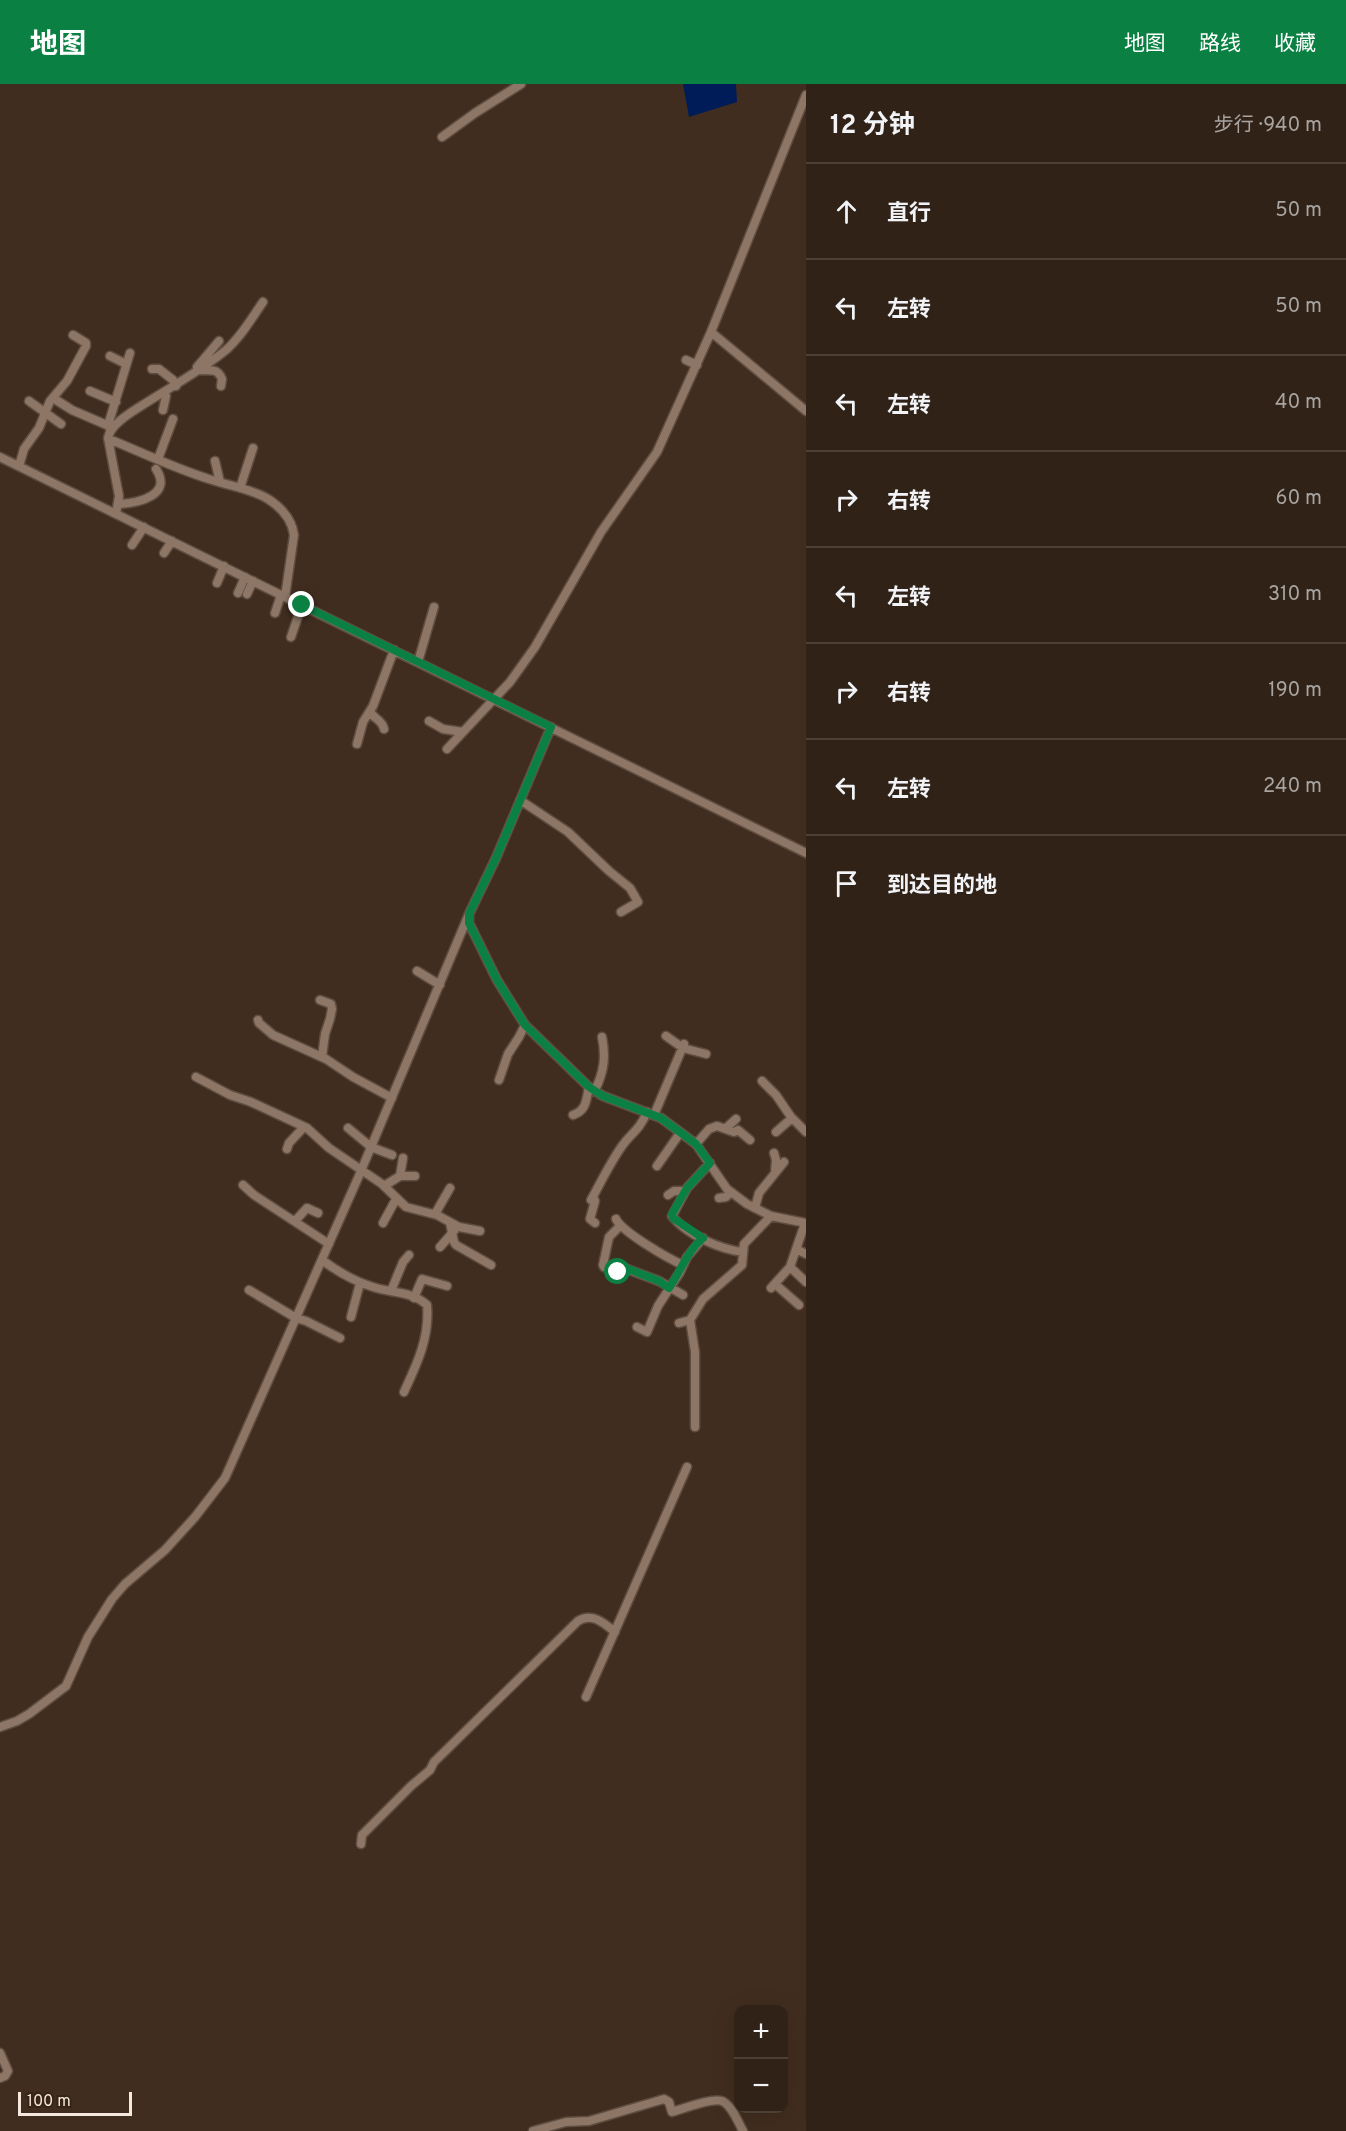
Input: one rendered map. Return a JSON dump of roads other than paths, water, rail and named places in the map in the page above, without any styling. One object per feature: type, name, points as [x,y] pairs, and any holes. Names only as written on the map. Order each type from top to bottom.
[{"type":"street","points":[[442,137],[461,122],[521,84]]},
{"type":"street","points":[[447,749],[495,700],[535,647],[602,532],[657,452],[711,332],[806,95]]},
{"type":"street","points":[[109,432],[136,410],[196,373],[232,344],[263,303]]},
{"type":"street","points":[[711,332],[806,411]]},
{"type":"street","points":[[19,466],[24,449],[39,428],[53,398],[67,381],[86,346],[86,343],[73,335]]},
{"type":"street","points":[[196,373],[200,364],[219,341]]},
{"type":"street","points":[[116,514],[119,496],[109,432],[130,353]]},
{"type":"street","points":[[110,356],[126,364]]},
{"type":"street","points":[[686,360],[697,365]]},
{"type":"street","points":[[152,369],[159,369],[173,380],[176,386]]},
{"type":"street","points":[[196,373],[210,369],[217,372],[222,379],[221,386]]},
{"type":"street","points":[[90,391],[116,402]]},
{"type":"street","points":[[164,393],[166,396],[164,410]]},
{"type":"street","points":[[53,398],[157,464],[240,488],[268,499],[292,522],[294,535],[283,596],[275,613]]},
{"type":"street","points":[[29,401],[61,424]]},
{"type":"street","points":[[119,504],[155,495],[159,490],[160,479],[157,464],[173,419]]},
{"type":"street","points":[[240,488],[253,448]]},
{"type":"street","points":[[0,457],[806,853]]},
{"type":"street","points":[[215,461],[220,482]]},
{"type":"street","points":[[132,544],[144,527]]},
{"type":"street","points":[[164,553],[172,541]]},
{"type":"street","points":[[217,584],[224,566]]},
{"type":"street","points":[[242,593],[249,579]]},
{"type":"street","points":[[291,637],[302,605]]},
{"type":"street","points":[[417,662],[434,607]]},
{"type":"street","points":[[357,744],[363,722],[370,711],[394,650]]},
{"type":"street","points":[[370,711],[382,723],[384,729]]},
{"type":"street","points":[[429,721],[443,729],[463,732]]},
{"type":"street","points":[[0,1726],[17,1721],[29,1714],[66,1686],[88,1637],[112,1599],[125,1584],[165,1550],[225,1478],[362,1169],[469,914],[496,858],[551,727]]},
{"type":"street","points":[[520,800],[568,832],[630,888],[638,902],[621,912]]},
{"type":"street","points":[[469,914],[469,923],[497,980],[525,1025],[592,1089],[603,1096],[651,1114],[696,1144],[731,1192],[754,1208],[771,1216],[805,1223],[790,1267],[773,1286],[799,1305]]},
{"type":"street","points":[[417,971],[440,985]]},
{"type":"street","points":[[320,999],[331,1004],[332,1009],[322,1057]]},
{"type":"street","points":[[258,1020],[273,1035],[322,1057],[392,1098]]},
{"type":"street","points":[[499,1080],[508,1054],[525,1025]]},
{"type":"street","points":[[666,1036],[683,1046],[706,1054]]},
{"type":"street","points":[[573,1115],[582,1112],[592,1089],[601,1077],[605,1061],[602,1037]]},
{"type":"street","points":[[595,1223],[590,1219],[596,1201],[592,1198],[620,1148],[651,1114],[683,1046]]},
{"type":"street","points":[[196,1077],[230,1095],[251,1102],[304,1127],[333,1151],[384,1185],[406,1207],[435,1214],[454,1225],[480,1231]]},
{"type":"street","points":[[762,1082],[776,1095],[792,1118],[806,1132]]},
{"type":"street","points":[[776,1132],[792,1118]]},
{"type":"street","points":[[726,1128],[736,1119]]},
{"type":"street","points":[[696,1144],[712,1126],[721,1126],[734,1132],[738,1130],[750,1140]]},
{"type":"street","points":[[287,1149],[304,1127]]},
{"type":"street","points":[[348,1128],[371,1147],[392,1155]]},
{"type":"street","points":[[657,1166],[680,1133]]},
{"type":"street","points":[[632,1135],[633,1147]]},
{"type":"street","points":[[774,1153],[775,1174]]},
{"type":"street","points":[[400,1176],[403,1158]]},
{"type":"street","points":[[754,1208],[759,1193],[784,1161]]},
{"type":"street","points":[[710,1163],[685,1191],[672,1216],[693,1233],[729,1250],[743,1252]]},
{"type":"street","points":[[384,1185],[400,1176],[415,1176]]},
{"type":"street","points":[[243,1185],[329,1244]]},
{"type":"street","points":[[435,1214],[450,1188]]},
{"type":"street","points":[[668,1195],[674,1191],[685,1191]]},
{"type":"street","points":[[719,1198],[726,1197],[731,1192]]},
{"type":"street","points":[[383,1223],[396,1199]]},
{"type":"street","points":[[295,1221],[307,1208],[318,1213]]},
{"type":"street","points":[[695,1427],[695,1352],[690,1320],[703,1299],[742,1265],[744,1244],[771,1216]]},
{"type":"street","points":[[682,1295],[659,1281],[631,1270],[627,1269],[614,1274],[603,1265],[609,1236],[618,1222],[659,1253],[683,1265]]},
{"type":"street","points":[[454,1225],[452,1234],[454,1242],[460,1248],[491,1265]]},
{"type":"street","points":[[440,1247],[452,1234]]},
{"type":"street","points":[[636,1327],[646,1332],[658,1306],[687,1257],[703,1238]]},
{"type":"street","points":[[796,1249],[806,1254]]},
{"type":"street","points":[[391,1291],[403,1262],[409,1255]]},
{"type":"street","points":[[322,1260],[343,1275],[380,1289],[414,1298],[427,1305],[422,1353],[404,1392]]},
{"type":"street","points":[[790,1267],[806,1282]]},
{"type":"street","points":[[414,1298],[422,1279],[447,1286]]},
{"type":"street","points":[[351,1317],[360,1282]]},
{"type":"street","points":[[249,1290],[296,1318],[340,1338]]},
{"type":"street","points":[[679,1323],[690,1320]]},
{"type":"street","points":[[586,1697],[687,1467]]},
{"type":"street","points":[[361,1844],[362,1834],[430,1770],[434,1762],[578,1621],[586,1617],[593,1617],[615,1632]]},
{"type":"street","points":[[0,2053],[8,2071],[0,2078]]},
{"type":"street","points":[[534,2131],[566,2122],[589,2121],[664,2099],[669,2102],[672,2112],[711,2101],[723,2101],[743,2131]]},
{"type":"water","points":[[683,84],[736,84],[737,102],[689,117]]}]
